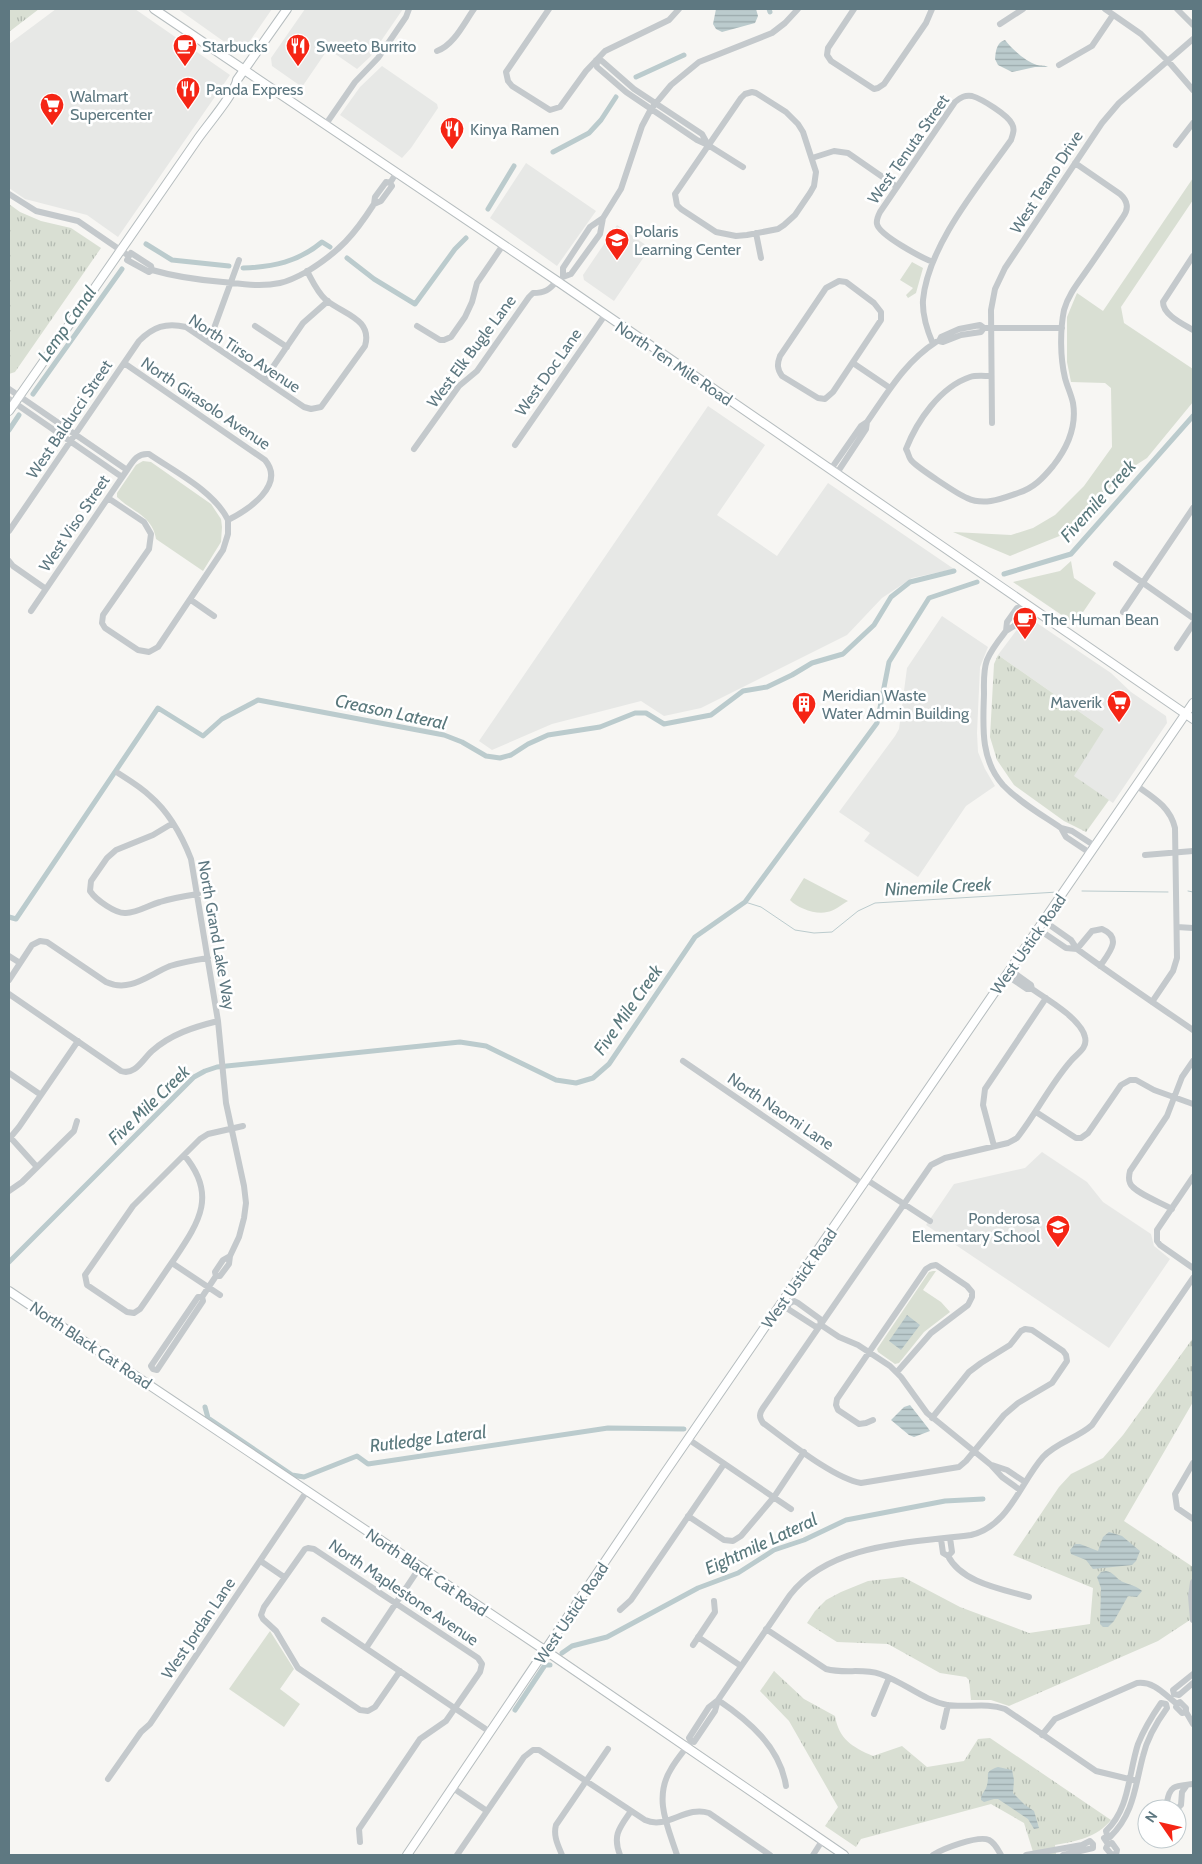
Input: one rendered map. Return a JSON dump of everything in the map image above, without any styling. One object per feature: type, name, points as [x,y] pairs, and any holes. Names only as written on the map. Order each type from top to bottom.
[{"type":"main road","name":"North Ten Mile Road","points":[[154,9],[503,245],[560,281],[605,315],[834,471],[1024,605],[1193,719]]},
{"type":"main road","points":[[9,411],[12,401],[19,396],[165,183],[223,105],[236,85],[237,80],[287,9]]},
{"type":"main road","name":"West Ustick Road","points":[[407,1855],[688,1439],[786,1302],[1193,703]]},
{"type":"main road","name":"North Black Cat Road","points":[[9,1290],[844,1855]]},
{"type":"street","points":[[326,124],[355,82],[378,58],[406,17],[409,9]]},
{"type":"street","points":[[437,51],[450,43],[474,9]]},
{"type":"street","points":[[549,9],[508,68],[507,75],[512,86],[546,109],[553,110],[560,106],[596,60],[611,47],[670,20],[679,9]]},
{"type":"street","points":[[560,281],[563,268],[590,227],[603,218],[621,189],[638,136],[653,106],[671,84],[699,62],[772,33],[798,9]]},
{"type":"street","points":[[854,9],[828,48],[827,55],[832,62],[870,87],[878,88],[884,84],[926,23],[932,9]]},
{"type":"street","points":[[1000,24],[1023,9]]},
{"type":"street","points":[[1105,9],[1141,34],[1193,90]]},
{"type":"street","points":[[1177,9],[1193,25]]},
{"type":"street","points":[[1059,65],[1092,46],[1113,15]]},
{"type":"street","name":"West Teano Drive","points":[[992,423],[987,328],[995,289],[1005,268],[1102,123],[1119,103],[1193,39]]},
{"type":"street","points":[[596,60],[597,67],[610,79],[653,106],[697,140],[743,167]]},
{"type":"street","points":[[749,92],[756,93],[790,116],[803,132],[816,172],[814,186],[790,221],[778,229],[736,236],[716,232],[681,209],[675,200],[675,194],[708,145],[741,98],[749,92]]},
{"type":"street","name":"West Tenuta Street","points":[[967,95],[977,97],[1006,117],[1013,128],[1011,140],[946,234],[933,262],[914,254],[882,231],[877,224],[880,212],[956,102],[961,97],[967,95]]},
{"type":"street","points":[[1176,145],[1193,123]]},
{"type":"street","points":[[812,158],[834,151],[848,153],[897,187]]},
{"type":"street","points":[[990,376],[971,376],[948,389],[936,401],[912,435],[906,449],[910,460],[960,495],[971,500],[983,502],[997,501],[1022,492],[1043,479],[1067,446],[1072,433],[1074,419],[1073,404],[1063,366],[1062,328],[1064,311],[1069,299],[1126,213],[1127,204],[1120,194],[1075,164]]},
{"type":"street","points":[[9,194],[36,211],[78,221],[120,249],[128,256],[127,260],[149,272],[152,270],[173,277],[255,285],[281,283],[296,278],[341,248],[357,230],[386,182],[390,183],[397,172]]},
{"type":"street","name":"West Elk Bugle Lane","points":[[414,449],[459,386],[477,371],[529,297],[533,293],[543,293],[571,274],[600,234],[603,218]]},
{"type":"street","points":[[756,233],[761,258]]},
{"type":"street","points":[[417,326],[436,338],[444,340],[451,336],[465,317],[472,302],[476,283],[503,245]]},
{"type":"street","points":[[1193,256],[1164,298],[1163,306],[1167,313],[1193,330]]},
{"type":"street","points":[[207,341],[238,260]]},
{"type":"street","points":[[933,262],[923,301],[926,329],[936,342]]},
{"type":"street","points":[[264,380],[309,317],[328,301],[318,292],[307,271]]},
{"type":"street","points":[[839,281],[846,282],[880,308],[881,320],[853,362],[833,392],[824,399],[813,397],[782,376],[778,370],[780,356],[828,286],[839,281]]},
{"type":"street","name":"North Tirso Avenue","points":[[156,327],[175,324],[186,327],[304,407],[318,408],[326,403],[365,346],[367,334],[362,324],[328,301]]},
{"type":"street","name":"West Doc Lane","points":[[515,445],[605,315]]},
{"type":"street","points":[[834,471],[861,426],[868,422],[890,388],[912,360],[941,337],[959,329],[980,325],[987,328],[1062,328]]},
{"type":"street","points":[[255,326],[287,347]]},
{"type":"street","name":"West Balducci Street","points":[[9,531],[139,341],[156,327]]},
{"type":"street","points":[[853,362],[890,388]]},
{"type":"street","name":"North Girasolo Avenue","points":[[124,363],[265,460],[271,467],[270,482],[257,501],[246,511],[228,520]]},
{"type":"street","points":[[9,389],[127,470]]},
{"type":"street","points":[[12,401],[122,477]]},
{"type":"street","name":"West Viso Street","points":[[31,610],[122,477],[137,456],[142,453],[149,454],[209,495],[224,510],[228,520]]},
{"type":"street","points":[[108,498],[144,522],[151,534],[149,549],[103,615],[102,623],[105,628],[138,650],[149,652],[158,646],[191,600],[223,550],[228,534],[228,520]]},
{"type":"street","points":[[1123,612],[1193,508]]},
{"type":"street","points":[[9,561],[13,566],[46,589]]},
{"type":"street","points":[[1116,564],[1193,618]]},
{"type":"street","points":[[191,600],[214,616]]},
{"type":"street","points":[[1024,605],[1017,608],[1012,615],[1006,631],[989,656],[984,669],[982,731],[988,758],[998,778],[1018,798],[1061,828],[1072,831],[1095,846]]},
{"type":"street","points":[[1176,648],[1193,624]]},
{"type":"street","name":"North Grand Lake Way","points":[[118,773],[151,796],[165,811],[174,823],[191,859],[218,1021],[226,1104],[246,1203],[239,1237],[230,1256],[229,1264],[220,1276],[216,1276],[202,1297],[198,1297],[156,1358],[151,1366],[153,1369],[144,1380]]},
{"type":"street","points":[[1136,786],[1169,811],[1176,828],[1177,951],[1175,965],[1152,1002]]},
{"type":"street","points":[[174,823],[153,835],[116,850],[107,858],[91,881],[90,889],[94,896],[123,914],[160,901],[198,894]]},
{"type":"street","points":[[1061,828],[1066,837],[1090,854]]},
{"type":"street","points":[[1146,855],[1193,851]]},
{"type":"street","points":[[1044,921],[1072,940],[1077,949],[1100,966],[1193,1030]]},
{"type":"street","points":[[1177,927],[1193,928]]},
{"type":"street","points":[[1038,929],[1066,948],[1077,949]]},
{"type":"street","points":[[1077,949],[1092,931],[1102,929],[1108,931],[1112,936],[1113,947],[1100,966]]},
{"type":"street","points":[[9,980],[32,945],[40,940],[47,942],[106,982],[116,986],[131,985],[174,965],[208,958]]},
{"type":"street","points":[[9,956],[20,963]]},
{"type":"street","points":[[932,1418],[969,1372],[1010,1345],[1021,1331],[1025,1329],[1032,1330],[1062,1350],[1066,1355],[1067,1361],[1052,1383],[1009,1411],[966,1462],[958,1467],[861,1483],[843,1478],[762,1423],[759,1419],[763,1408],[927,1170],[936,1162],[1008,1143],[1017,1138],[1070,1062],[1082,1051],[1085,1045],[1085,1038],[1071,1016],[1032,989],[1027,989],[1008,973]]},
{"type":"street","points":[[9,994],[121,1071],[129,1072],[134,1069],[162,1042],[175,1035],[197,1026],[218,1021]]},
{"type":"street","points":[[994,1146],[983,1105],[985,1089],[1046,998]]},
{"type":"street","points":[[37,1167],[9,1138],[19,1127],[78,1041]]},
{"type":"street","name":"North Naomi Lane","points":[[683,1061],[866,1182],[930,1221]]},
{"type":"street","points":[[1172,1209],[1133,1188],[1129,1182],[1130,1171],[1167,1116],[1182,1077],[1193,1061]]},
{"type":"street","points":[[9,1073],[41,1095]]},
{"type":"street","points":[[1036,1112],[1072,1137],[1081,1138],[1088,1133],[1125,1082],[1136,1080],[1154,1090],[1193,1104]]},
{"type":"street","points":[[9,1191],[22,1182],[74,1131],[77,1121]]},
{"type":"street","points":[[184,1155],[194,1167],[199,1178],[202,1192],[201,1212],[195,1228],[140,1309],[134,1313],[127,1312],[87,1285],[85,1275],[133,1206],[184,1155],[200,1139],[208,1134],[243,1126]]},
{"type":"street","points":[[1193,1177],[1157,1230],[1156,1236],[1160,1245],[1193,1268]]},
{"type":"street","points":[[172,1262],[220,1295]]},
{"type":"street","points":[[873,1420],[866,1424],[860,1424],[838,1410],[836,1405],[837,1399],[926,1269],[936,1266],[967,1286],[972,1292],[972,1297],[968,1305],[930,1333],[897,1372]]},
{"type":"street","points":[[678,1855],[665,1821],[662,1803],[664,1784],[670,1770],[691,1741],[689,1738],[710,1707],[718,1700],[794,1589],[817,1570],[868,1549],[977,1533],[994,1524],[1003,1515],[1044,1455],[1086,1430],[1097,1418],[1193,1278]]},
{"type":"street","points":[[822,1325],[816,1327],[805,1321],[788,1309],[786,1302],[794,1301],[798,1303],[820,1319],[822,1325],[869,1352],[897,1372],[923,1409],[932,1418],[1020,1490]]},
{"type":"street","points":[[688,1439],[791,1509]]},
{"type":"street","points":[[688,1516],[724,1540],[733,1541],[741,1536],[774,1497],[804,1452]]},
{"type":"street","points":[[620,1610],[631,1600],[724,1464]]},
{"type":"street","points":[[1193,1464],[1175,1494],[1177,1508],[1193,1519]]},
{"type":"street","points":[[991,1465],[1007,1470],[1025,1482]]},
{"type":"street","name":"West Jordan Lane","points":[[108,1779],[141,1732],[150,1724],[307,1491]]},
{"type":"street","points":[[948,1556],[952,1552],[950,1538]]},
{"type":"street","points":[[941,1539],[943,1553],[970,1577],[1029,1597]]},
{"type":"street","name":"North Maplestone Avenue","points":[[284,1577],[302,1552],[308,1548],[314,1549],[478,1658],[482,1664],[480,1672],[455,1708]]},
{"type":"street","points":[[262,1562],[284,1577],[262,1612],[263,1619],[276,1631],[298,1668],[360,1710],[368,1711],[375,1708],[400,1671]]},
{"type":"street","points":[[366,1648],[420,1567]]},
{"type":"street","points":[[1193,1582],[1191,1596],[1193,1620]]},
{"type":"street","points":[[693,1645],[715,1612],[714,1601]]},
{"type":"street","points":[[324,1620],[490,1732]]},
{"type":"street","points":[[766,1629],[826,1669],[870,1672],[889,1678],[928,1698],[948,1705],[989,1705],[998,1707],[1096,1771],[1134,1780]]},
{"type":"street","points":[[698,1637],[741,1666]]},
{"type":"street","points":[[1170,1699],[1173,1690],[1193,1674]]},
{"type":"street","points":[[874,1714],[889,1678]]},
{"type":"street","points":[[1042,1735],[1055,1719],[1137,1683],[1145,1682],[1152,1684],[1177,1704],[1176,1707],[1182,1713],[1186,1712],[1193,1724]]},
{"type":"street","points":[[1116,1855],[1111,1854],[1106,1848],[1108,1844],[1105,1836],[1106,1831],[1115,1822],[1134,1780],[1139,1744],[1146,1727],[1161,1703],[1179,1695],[1193,1683]]},
{"type":"street","points":[[718,1700],[740,1715],[766,1741],[784,1772],[786,1786]]},
{"type":"street","points":[[944,1727],[948,1705]]},
{"type":"street","points":[[360,1842],[359,1828],[420,1739],[446,1721],[455,1708]]},
{"type":"street","points":[[562,1855],[555,1838],[556,1825],[608,1749]]},
{"type":"street","points":[[457,1855],[524,1757],[533,1750],[539,1750],[545,1752],[650,1822],[658,1823],[690,1812],[702,1811],[709,1813],[770,1855]]},
{"type":"street","points":[[1168,1799],[1170,1792],[1175,1787],[1190,1785]]},
{"type":"street","points":[[1182,1799],[1182,1792],[1190,1785]]},
{"type":"street","points":[[453,1788],[487,1811]]},
{"type":"street","points":[[620,1855],[616,1837],[631,1811]]},
{"type":"street","points":[[1063,1855],[1093,1848],[1093,1844],[1105,1836]]},
{"type":"street","points":[[933,1855],[940,1850],[983,1838],[993,1843],[1001,1855]]},
{"type":"street","points":[[813,1855],[822,1841]]},
{"type":"street","points":[[1026,1855],[1090,1842],[1093,1844]]},
{"type":"shaded area","points":[[56,9],[135,9],[230,75],[118,237],[87,215],[25,199],[9,188],[9,44]]},
{"type":"shaded area","points":[[178,9],[272,9],[247,45],[241,48],[233,48]]},
{"type":"shaded area","points":[[305,9],[403,9],[370,57],[357,69],[328,49],[302,87],[272,66],[271,58]]},
{"type":"shaded area","points":[[716,9],[756,9],[758,16],[755,23],[722,32],[716,29],[713,24]]},
{"type":"shaded area","points":[[1005,40],[1028,61],[1048,67],[1035,67],[1012,72],[998,65],[995,59],[996,50],[998,45]]},
{"type":"shaded area","points":[[382,66],[437,104],[438,108],[402,158],[340,115],[360,87]]},
{"type":"shaded area","points":[[526,163],[596,211],[557,266],[490,218]]},
{"type":"shaded area","name":"Polaris Learning Center","points":[[617,225],[650,248],[614,301],[584,280],[583,275]]},
{"type":"shaded area","points":[[708,406],[765,445],[717,515],[777,556],[828,483],[954,569],[912,578],[882,598],[847,635],[701,708],[664,716],[641,701],[552,724],[492,750],[479,741]]},
{"type":"shaded area","points":[[942,616],[988,647],[980,667],[977,733],[978,752],[995,786],[966,806],[918,877],[864,841],[870,833],[839,812],[899,729],[907,668]]},
{"type":"shaded area","points":[[1025,619],[1031,619],[1111,673],[1131,692],[1166,716],[1167,723],[1113,803],[1073,776],[1104,729],[998,655]]},
{"type":"shaded area","name":"Ponderosa Elementary School","points":[[1042,1152],[1087,1182],[1103,1202],[1151,1234],[1154,1246],[1170,1259],[1109,1348],[926,1225],[954,1184],[1025,1168]]},
{"type":"shaded area","points":[[907,1315],[920,1325],[901,1350],[889,1341]]},
{"type":"shaded area","points":[[910,1405],[930,1431],[914,1437],[891,1420],[904,1407]]},
{"type":"shaded area","points":[[1109,1532],[1122,1536],[1140,1551],[1132,1565],[1093,1569],[1086,1560],[1071,1554],[1070,1550],[1075,1544],[1098,1551],[1103,1537]]},
{"type":"shaded area","points":[[1106,1571],[1142,1591],[1137,1597],[1128,1596],[1114,1621],[1108,1627],[1103,1627],[1100,1624],[1101,1588],[1097,1577],[1101,1572]]},
{"type":"shaded area","points":[[998,1767],[1012,1770],[1014,1780],[1013,1793],[1034,1811],[1039,1828],[1034,1829],[1028,1819],[998,1799],[984,1802],[981,1800],[990,1770]]},
{"type":"green space","points":[[9,9],[39,9],[9,32]]},
{"type":"green space","points":[[1193,178],[1193,200],[1121,307],[1124,323],[1193,369],[1193,402],[1147,458],[1122,474],[1081,520],[1062,535],[1010,556],[953,532],[1011,535],[1033,528],[1055,515],[1084,486],[1112,447],[1111,388],[1105,383],[1071,382],[1067,362],[1067,317],[1077,293],[1103,311]]},
{"type":"green space","points":[[9,204],[20,212],[41,221],[71,228],[101,248],[15,372],[9,374]]},
{"type":"green space","points":[[912,262],[923,268],[916,293],[908,298],[906,295],[913,288],[900,280]]},
{"type":"green space","points":[[143,461],[151,462],[211,504],[221,519],[221,542],[203,571],[156,539],[151,525],[146,519],[117,497],[117,493],[136,465]]},
{"type":"green space","points":[[1071,561],[1074,578],[1096,593],[1075,624],[1013,582],[1060,571]]},
{"type":"green space","points":[[998,655],[1104,729],[1074,776],[1109,800],[1086,832],[1064,821],[1014,785],[997,760],[990,737],[994,664]]},
{"type":"green space","points":[[804,878],[848,901],[823,913],[812,912],[797,906],[790,900]]},
{"type":"green space","points":[[936,1271],[923,1290],[941,1302],[950,1312],[924,1332],[899,1363],[895,1364],[878,1352],[877,1349],[929,1272]]},
{"type":"green space","points":[[1193,1338],[1193,1402],[1124,1521],[1193,1567],[1193,1618],[1158,1641],[1009,1706],[991,1700],[971,1700],[969,1680],[966,1677],[940,1673],[888,1644],[837,1642],[807,1623],[826,1600],[841,1592],[868,1581],[903,1577],[960,1607],[1029,1633],[1090,1624],[1093,1588],[1013,1555],[1059,1487],[1071,1474],[1103,1458],[1123,1435]]},
{"type":"green space","points":[[270,1631],[294,1669],[280,1689],[300,1704],[284,1727],[229,1689]]},
{"type":"green space","points":[[774,1671],[804,1699],[835,1716],[843,1736],[859,1749],[873,1756],[902,1746],[927,1767],[964,1761],[978,1739],[990,1738],[1111,1820],[1092,1835],[1055,1845],[1056,1855],[1034,1855],[1024,1823],[991,1804],[861,1839],[856,1847],[825,1826],[838,1807],[789,1721],[760,1691]]},
{"type":"waterway","points":[[636,77],[684,55]]},
{"type":"waterway","points":[[553,152],[589,133],[601,120],[616,97]]},
{"type":"waterway","points":[[488,209],[514,166]]},
{"type":"waterway","points":[[347,258],[374,279],[415,304],[455,249],[466,238]]},
{"type":"waterway","points":[[243,268],[275,265],[285,262],[304,254],[322,242],[330,247]]},
{"type":"waterway","points":[[146,244],[172,260],[229,266]]},
{"type":"waterway","name":"Lemp Canal","points":[[33,394],[122,269]]},
{"type":"waterway","name":"Lemp Canal","points":[[9,430],[19,415]]},
{"type":"waterway","name":"Fivemile Creek","points":[[1004,574],[1071,554],[1193,416]]},
{"type":"waterway","name":"Creason Lateral","points":[[9,917],[16,919],[158,708],[203,736],[222,719],[258,700],[444,735],[462,742],[486,756],[500,758],[511,755],[528,744],[548,735],[600,727],[635,713],[646,713],[664,724],[711,715],[743,691],[767,687],[812,663],[843,654],[874,625],[891,597],[910,582],[954,571]]},
{"type":"waterway","name":"Five Mile Creek","points":[[9,1262],[194,1077],[217,1067],[460,1042],[486,1046],[556,1080],[576,1083],[593,1078],[609,1064],[695,937],[745,902],[877,723],[889,662],[929,598],[977,582]]},
{"type":"waterway","name":"Ninemile Creek","points":[[1082,891],[1168,892]]},
{"type":"waterway","name":"Ninemile Creek","points":[[1188,891],[1193,892]]},
{"type":"waterway","name":"Ninemile Creek","points":[[745,902],[761,907],[795,930],[814,933],[832,932],[858,911],[875,903],[1058,892]]},
{"type":"waterway","name":"Rutledge Lateral","points":[[205,1407],[208,1418],[292,1475],[304,1477],[357,1456],[368,1464],[608,1428],[684,1429]]},
{"type":"waterway","name":"Eightmile Lateral","points":[[562,1653],[572,1646],[607,1637],[698,1588],[738,1573],[774,1550],[804,1540],[846,1520],[945,1501],[983,1499]]},
{"type":"waterway","name":"Eightmile Lateral","points":[[515,1710],[545,1665],[550,1665]]},
{"type":"place","name":"Starbucks","points":[[185,67]]},
{"type":"place","name":"Sweeto Burrito","points":[[298,67]]},
{"type":"place","name":"Panda Express","points":[[188,110]]},
{"type":"place","name":"Walmart Supercenter","points":[[52,126]]},
{"type":"place","name":"Kinya Ramen","points":[[452,150]]},
{"type":"place","name":"Polaris Learning Center","points":[[617,261]]},
{"type":"place","name":"The Human Bean","points":[[1025,640]]},
{"type":"place","name":"Maverik","points":[[1119,723]]},
{"type":"place","name":"Meridian Waste Water Admin Building","points":[[804,725]]},
{"type":"place","name":"Ponderosa Elementary School","points":[[1058,1248]]}]
